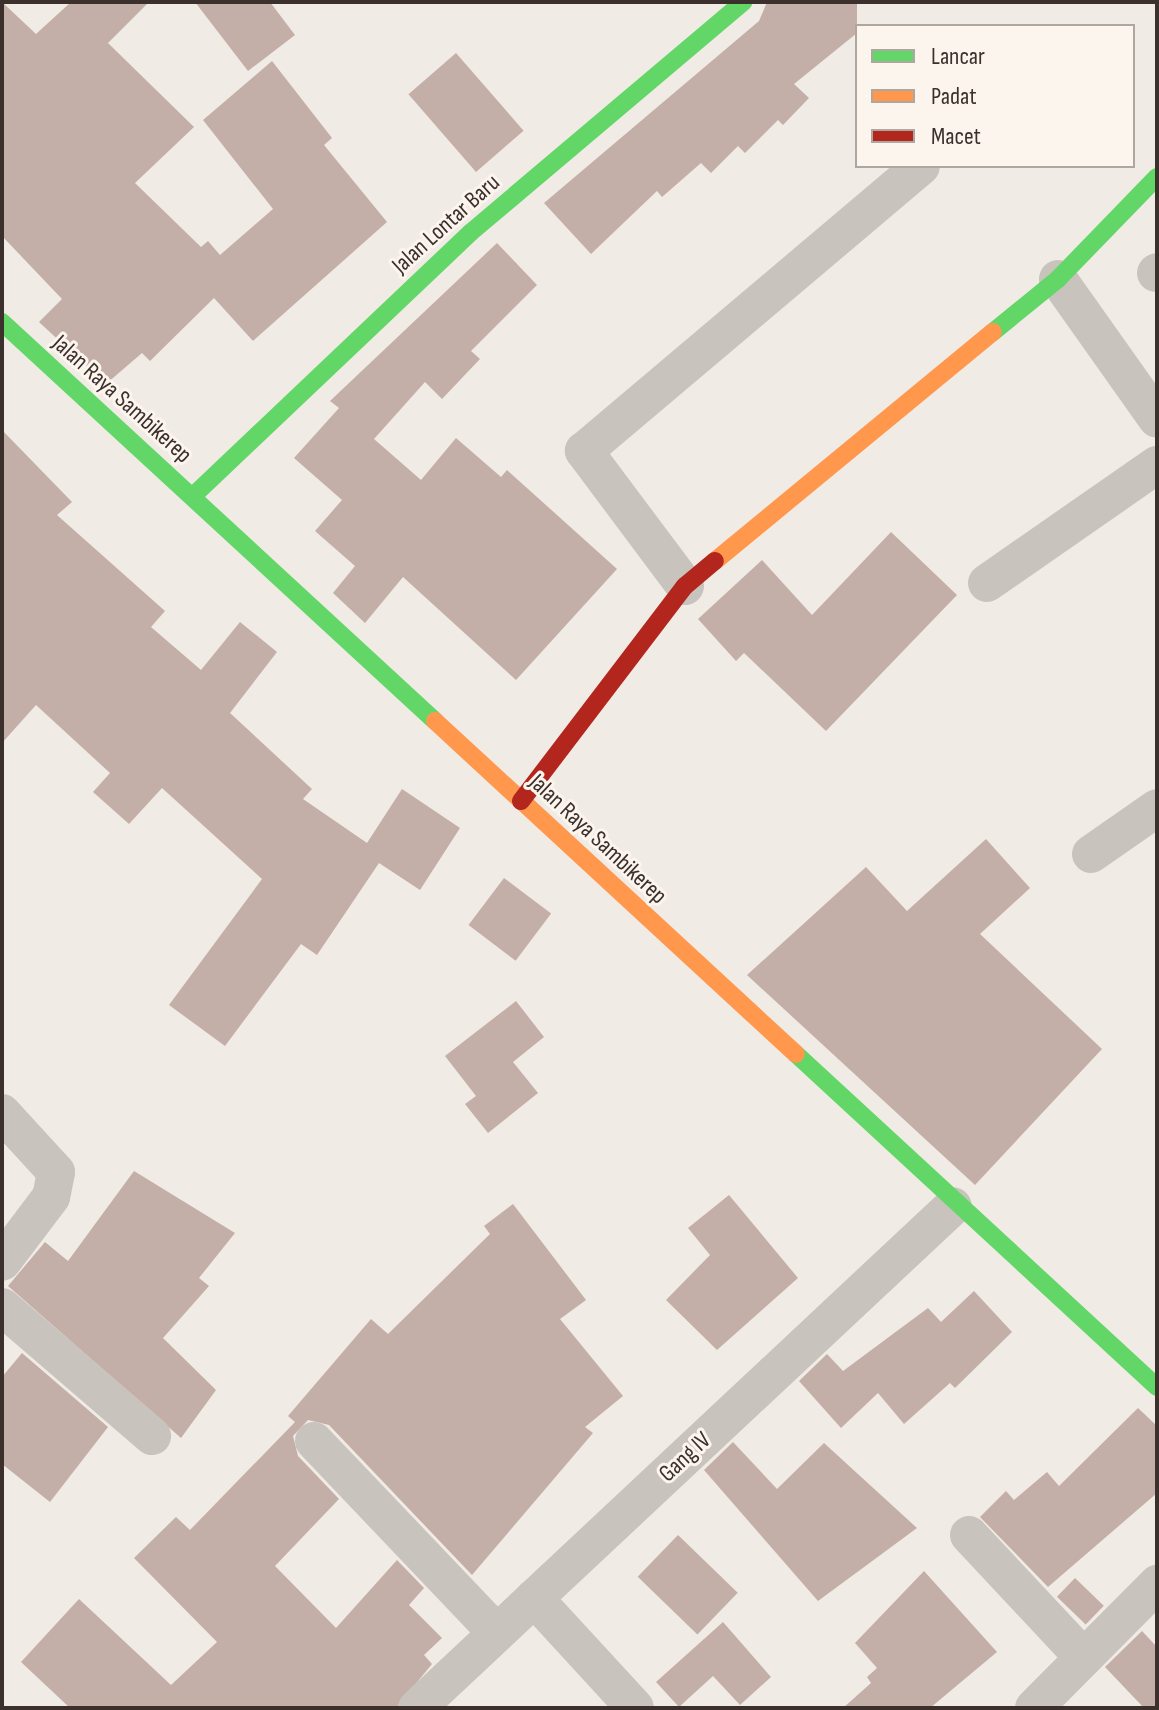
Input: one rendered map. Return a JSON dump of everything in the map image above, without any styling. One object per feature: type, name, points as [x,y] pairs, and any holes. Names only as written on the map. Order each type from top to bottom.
[{"type":"street","name":"Jalan Lontar Baru","points":[[193,496],[459,243],[743,2]]},
{"type":"street","points":[[685,586],[585,463],[584,451],[919,168]]},
{"type":"street","points":[[521,801],[685,586],[1058,279],[1157,177]]},
{"type":"street","points":[[1058,279],[1157,419]]},
{"type":"street","name":"Jalan Raya Sambikerep","points":[[4,326],[193,496],[953,1206],[1157,1387]]},
{"type":"street","points":[[987,583],[1157,465]]},
{"type":"street","points":[[1091,854],[1157,808]]},
{"type":"street","points":[[2,1113],[56,1172],[51,1197],[2,1262]]},
{"type":"street","name":"Gang IV","points":[[417,1708],[953,1206]]},
{"type":"street","points":[[2,1307],[152,1436]]},
{"type":"street","points":[[314,1441],[497,1633]]},
{"type":"street","points":[[969,1535],[1084,1658]]},
{"type":"street","points":[[1034,1708],[1157,1584]]},
{"type":"street","points":[[534,1598],[635,1708]]},
{"type":"building","points":[[2,2],[36,34],[71,2],[149,2],[108,43],[194,127],[135,183],[201,247],[208,241],[220,255],[273,209],[203,120],[272,61],[332,138],[324,145],[387,222],[253,341],[214,298],[150,361],[142,353],[106,384],[39,322],[62,299],[2,236]]},
{"type":"building","points":[[195,2],[270,2],[295,35],[248,71]]},
{"type":"building","points":[[767,2],[857,2],[855,35],[794,84],[809,98],[783,125],[778,120],[745,153],[738,146],[711,173],[701,163],[662,197],[657,191],[591,254],[544,203],[759,21]]},
{"type":"building","points":[[456,53],[524,131],[476,172],[408,94]]},
{"type":"building","points":[[497,243],[537,285],[471,351],[480,359],[442,399],[425,382],[374,439],[421,480],[456,438],[501,477],[507,470],[617,569],[516,680],[403,577],[365,623],[333,593],[355,566],[315,531],[342,500],[294,458],[339,408],[330,401]]},
{"type":"building","points":[[2,430],[72,502],[57,515],[165,611],[151,627],[201,670],[240,622],[277,652],[230,713],[312,789],[303,799],[367,843],[402,789],[460,828],[420,890],[379,863],[317,955],[301,944],[225,1046],[169,1005],[262,879],[162,788],[129,824],[93,792],[110,773],[36,705],[2,743]]},
{"type":"building","points":[[891,532],[957,595],[826,731],[744,653],[736,661],[698,619],[762,560],[812,615]]},
{"type":"building","points":[[986,839],[1030,888],[980,934],[1102,1049],[975,1185],[747,975],[866,867],[907,911]]},
{"type":"building","points":[[504,878],[551,914],[516,961],[468,925]]},
{"type":"building","points":[[516,1001],[544,1037],[513,1062],[538,1093],[488,1133],[465,1104],[476,1096],[445,1056]]},
{"type":"building","points":[[134,1171],[235,1233],[199,1278],[209,1286],[163,1338],[216,1390],[181,1438],[8,1286],[45,1242],[68,1261]]},
{"type":"building","points":[[729,1195],[798,1278],[717,1350],[666,1300],[710,1255],[688,1228]]},
{"type":"building","points":[[513,1204],[586,1300],[560,1319],[623,1396],[585,1427],[593,1433],[472,1575],[329,1425],[308,1420],[293,1436],[298,1456],[339,1499],[275,1566],[336,1628],[397,1560],[424,1588],[409,1605],[442,1638],[424,1655],[432,1664],[396,1708],[70,1708],[21,1662],[79,1599],[171,1685],[217,1642],[134,1558],[176,1517],[190,1530],[295,1422],[288,1416],[371,1319],[388,1334],[490,1234],[484,1226]]},
{"type":"building","points":[[974,1291],[1012,1332],[955,1388],[950,1383],[904,1424],[878,1393],[841,1428],[799,1381],[827,1354],[843,1371],[928,1308],[941,1322]]},
{"type":"building","points":[[22,1353],[108,1427],[50,1502],[2,1464],[2,1377]]},
{"type":"building","points":[[1138,1408],[1157,1426],[1157,1493],[1048,1587],[980,1517],[1006,1491],[1014,1500],[1047,1472],[1059,1486]]},
{"type":"building","points":[[733,1442],[777,1489],[824,1443],[917,1528],[818,1601],[704,1470]]},
{"type":"building","points":[[678,1535],[738,1593],[697,1634],[638,1577]]},
{"type":"building","points":[[924,1571],[997,1652],[930,1708],[843,1708],[871,1683],[867,1677],[877,1668],[855,1643]]},
{"type":"building","points":[[1075,1578],[1104,1606],[1086,1624],[1057,1597]]},
{"type":"building","points":[[723,1622],[771,1677],[740,1705],[713,1676],[679,1707],[656,1682]]},
{"type":"building","points":[[1142,1631],[1157,1647],[1157,1708],[1144,1708],[1105,1667]]},
{"type":"traffic: fast","points":[[193,496],[470,233],[743,2]]},
{"type":"traffic: fast","points":[[993,332],[1058,279],[1157,177]]},
{"type":"traffic: fast","points":[[2,322],[435,721]]},
{"type":"traffic: fast","points":[[796,1054],[1157,1387]]},
{"type":"traffic: slow","points":[[715,561],[993,332]]},
{"type":"traffic: slow","points":[[435,721],[796,1054]]},
{"type":"traffic: jam","points":[[521,801],[685,586],[715,561]]}]
